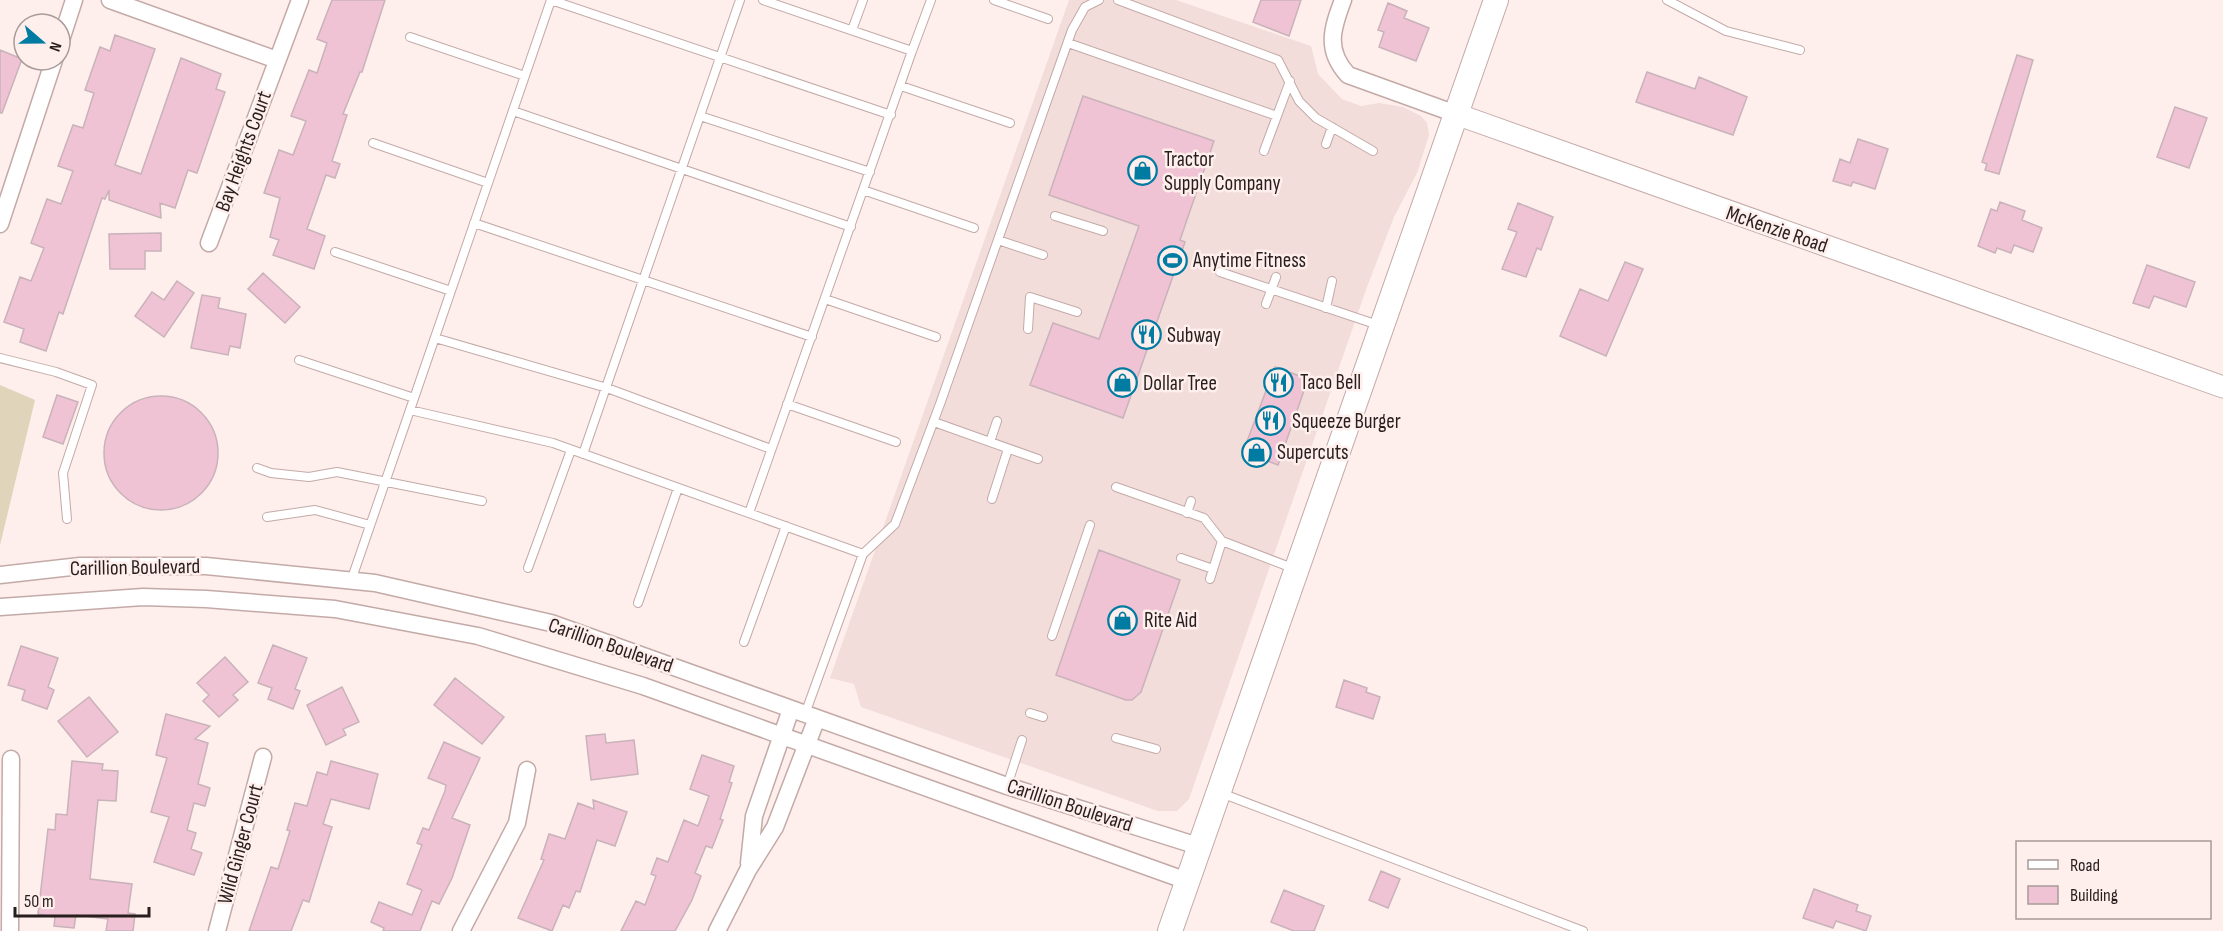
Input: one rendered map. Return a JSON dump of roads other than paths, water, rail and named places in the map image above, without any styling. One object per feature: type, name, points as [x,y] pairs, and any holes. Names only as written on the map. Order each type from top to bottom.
[{"type":"main road","points":[[1170,931],[1496,0]]},
{"type":"street","points":[[110,0],[277,60]]},
{"type":"street","name":"Bay Heights Court","points":[[209,243],[300,0]]},
{"type":"street","name":"McKenzie Road","points":[[1343,0],[1333,26],[1336,62],[1348,75],[2223,387]]},
{"type":"street","points":[[0,224],[50,72]]},
{"type":"street","name":"Carillion Boulevard","points":[[0,575],[80,566],[206,566],[352,578],[551,623],[1007,786],[1198,846]]},
{"type":"street","name":"Carillion Boulevard","points":[[0,607],[142,597],[250,601],[335,609],[478,636],[537,652],[782,735],[1186,881]]},
{"type":"street","points":[[748,870],[754,816],[782,735],[805,713]]},
{"type":"street","points":[[717,931],[748,870],[775,827],[807,744],[805,713]]},
{"type":"street","name":"Wild Ginger Court","points":[[217,931],[263,757]]},
{"type":"street","points":[[10,931],[11,759]]},
{"type":"street","points":[[461,931],[517,823],[527,770]]},
{"type":"lane","points":[[352,578],[551,0],[891,115]]},
{"type":"lane","points":[[583,454],[740,0]]},
{"type":"lane","points":[[763,0],[912,51]]},
{"type":"lane","points":[[852,30],[863,0]]},
{"type":"lane","points":[[749,513],[931,0]]},
{"type":"lane","points":[[994,0],[1048,19]]},
{"type":"lane","points":[[805,713],[863,554],[895,524],[934,422],[1068,44],[1085,7],[1099,0]]},
{"type":"lane","points":[[1118,0],[1278,60],[1299,101],[1316,118],[1373,151]]},
{"type":"lane","points":[[1667,0],[1726,31],[1800,50]]},
{"type":"lane","points":[[410,37],[525,76]]},
{"type":"lane","points":[[1068,44],[1139,66],[1277,116]]},
{"type":"lane","points":[[1264,151],[1290,81]]},
{"type":"lane","points":[[901,86],[1010,123]]},
{"type":"lane","points":[[513,111],[851,226]]},
{"type":"lane","points":[[700,116],[870,172]]},
{"type":"lane","points":[[1326,144],[1332,127]]},
{"type":"lane","points":[[373,143],[488,183]]},
{"type":"lane","points":[[863,190],[974,228]]},
{"type":"lane","points":[[1055,216],[1103,231]]},
{"type":"lane","points":[[474,224],[812,337]]},
{"type":"lane","points":[[998,240],[1043,255]]},
{"type":"lane","points":[[336,252],[451,291]]},
{"type":"lane","points":[[1220,272],[1382,326]]},
{"type":"lane","points":[[1266,304],[1275,277]]},
{"type":"lane","points":[[1326,308],[1332,281]]},
{"type":"lane","points":[[1028,329],[1030,297],[1077,312]]},
{"type":"lane","points":[[825,299],[936,337]]},
{"type":"lane","points":[[435,338],[607,388],[771,449]]},
{"type":"lane","points":[[0,358],[57,372],[92,385],[63,472],[67,519]]},
{"type":"lane","points":[[299,360],[414,398]]},
{"type":"lane","points":[[787,405],[896,442]]},
{"type":"lane","points":[[410,410],[571,450],[863,554]]},
{"type":"lane","points":[[990,442],[997,421]]},
{"type":"lane","points":[[934,422],[1038,459]]},
{"type":"lane","points":[[992,499],[1008,449]]},
{"type":"lane","points":[[528,568],[571,450]]},
{"type":"lane","points":[[257,468],[270,473],[309,477],[338,472],[482,501]]},
{"type":"lane","points":[[1138,495],[1143,484]]},
{"type":"lane","points":[[1116,487],[1203,518],[1222,541],[1296,570]]},
{"type":"lane","points":[[638,603],[678,488]]},
{"type":"lane","points":[[1187,513],[1191,501]]},
{"type":"lane","points":[[267,517],[315,510],[370,525]]},
{"type":"lane","points":[[1052,636],[1090,525]]},
{"type":"lane","points":[[744,642],[786,526]]},
{"type":"lane","points":[[1210,579],[1222,541]]},
{"type":"lane","points":[[1181,558],[1213,569]]},
{"type":"lane","points":[[1030,713],[1043,717]]},
{"type":"lane","points":[[1116,738],[1156,749]]},
{"type":"lane","points":[[1007,786],[1022,740]]},
{"type":"lane","points":[[1218,792],[1583,931]]},
{"type":"place","name":"Tractor Supply Company","points":[[1143,171]]},
{"type":"place","name":"Anytime Fitness","points":[[1172,260]]},
{"type":"place","name":"Subway","points":[[1146,335]]},
{"type":"place","name":"Taco Bell","points":[[1279,382]]},
{"type":"place","name":"Dollar Tree","points":[[1122,383]]},
{"type":"place","name":"Squeeze Burger","points":[[1271,421]]},
{"type":"place","name":"Supercuts","points":[[1256,452]]},
{"type":"place","name":"Rite Aid","points":[[1123,620]]}]
